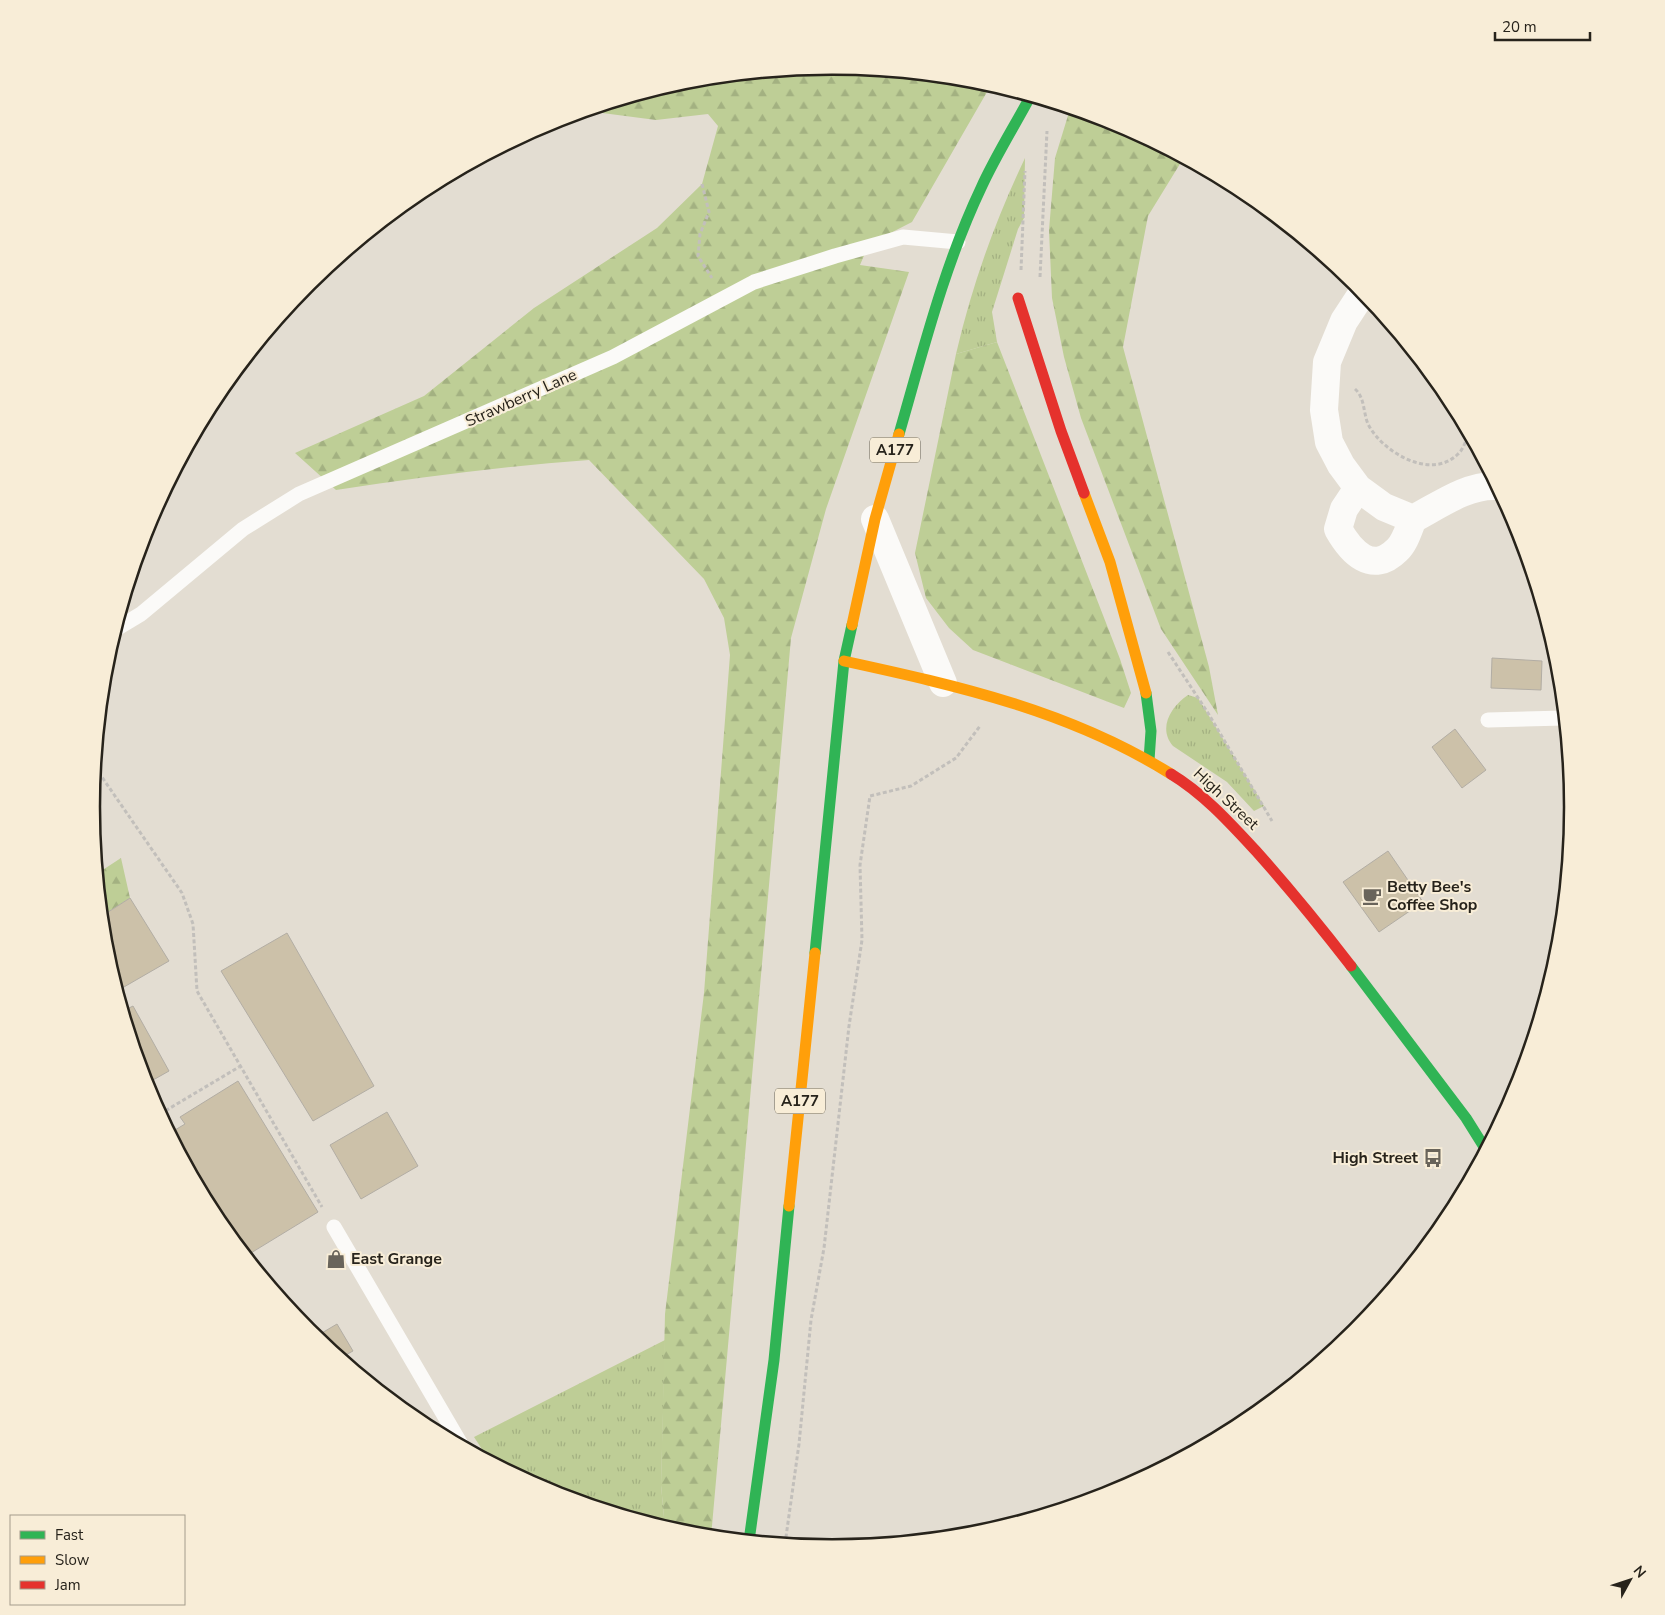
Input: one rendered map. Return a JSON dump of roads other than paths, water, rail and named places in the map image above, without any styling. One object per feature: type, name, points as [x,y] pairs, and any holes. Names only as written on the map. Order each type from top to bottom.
[{"type":"main road","name":"A177","points":[[750,1535],[774,1360],[844,661],[875,519],[928,332],[958,242],[982,187],[1027,102]]},
{"type":"main road","points":[[1018,298],[1061,431],[1112,572],[1144,689],[1151,731],[1149,760]]},
{"type":"main road","name":"High Street","points":[[844,661],[944,683],[1052,715],[1149,760],[1188,784],[1228,820],[1302,902],[1466,1118],[1482,1144]]},
{"type":"street","points":[[1358,299],[1344,321],[1327,362],[1324,410],[1329,442],[1341,465],[1358,488],[1384,507],[1413,519]]},
{"type":"street","points":[[1358,488],[1344,509],[1338,529],[1348,547],[1364,560],[1384,560],[1399,549],[1413,519],[1458,496],[1490,485]]},
{"type":"street","points":[[875,519],[944,683]]},
{"type":"lane","name":"Strawberry Lane","points":[[123,625],[141,614],[244,529],[299,494],[613,357],[754,282],[903,237],[958,242]]},
{"type":"lane","points":[[1488,720],[1560,718]]},
{"type":"lane","points":[[334,1227],[456,1436]]},
{"type":"place","name":"Betty Bee's Coffee Shop","points":[[1372,896]]},
{"type":"place","name":"High Street","points":[[1433,1158]]},
{"type":"place","name":"East Grange","points":[[336,1259]]}]
